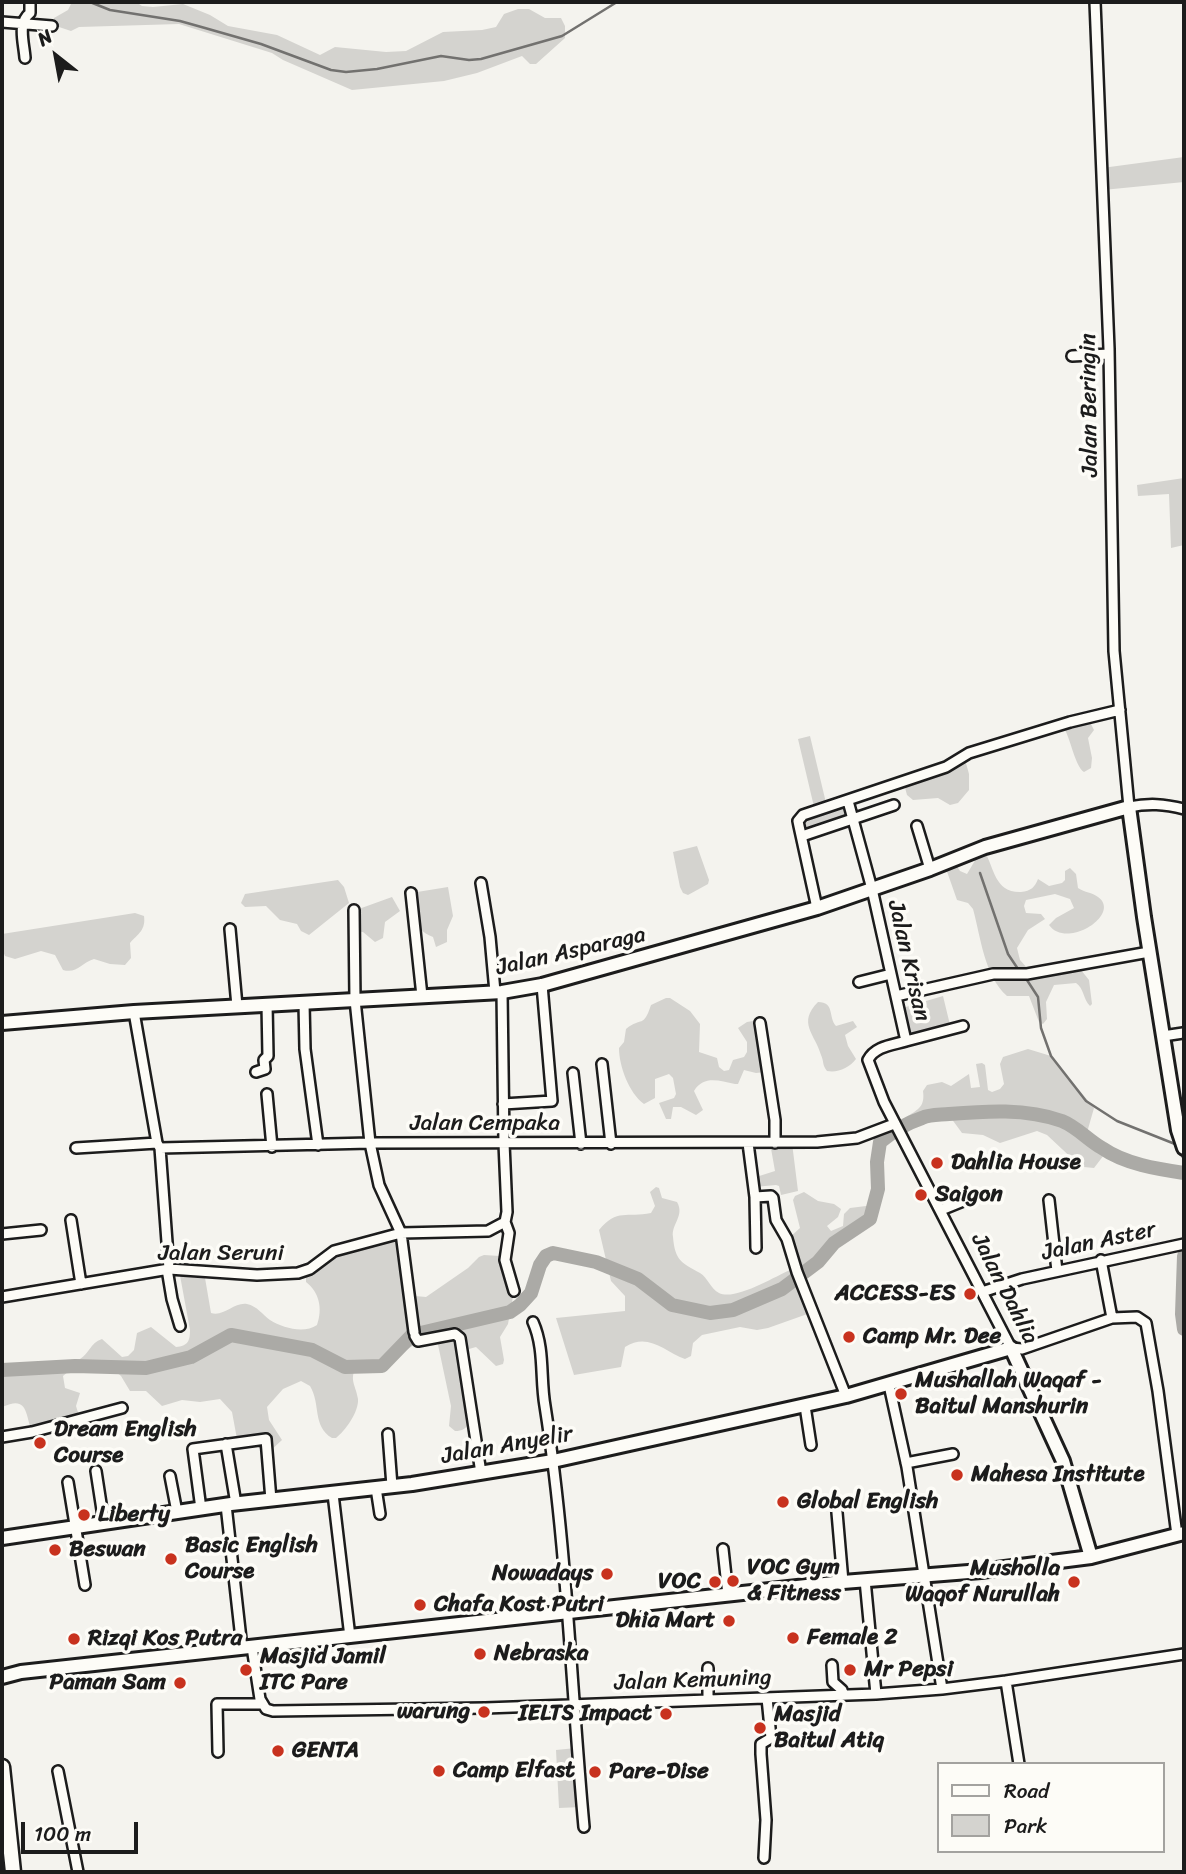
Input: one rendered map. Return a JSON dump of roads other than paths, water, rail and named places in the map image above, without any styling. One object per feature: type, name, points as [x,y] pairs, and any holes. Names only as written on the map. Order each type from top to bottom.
[{"type":"main road","points":[[2,1766],[13,1872]]},
{"type":"street","points":[[25,58],[22,24],[30,13],[30,2]]},
{"type":"street","name":"Jalan Beringin","points":[[1095,2],[1109,354],[1115,651],[1129,807]]},
{"type":"street","points":[[2,22],[52,26]]},
{"type":"street","points":[[1072,356],[1109,354]]},
{"type":"street","points":[[817,908],[799,821],[803,815],[946,767],[969,753],[1070,722],[1120,710]]},
{"type":"street","name":"Jalan Krisan","points":[[848,801],[872,889],[906,1041]]},
{"type":"street","points":[[1184,809],[1149,803],[1129,807],[1149,952],[1178,1130],[1184,1148]]},
{"type":"street","points":[[802,836],[894,805]]},
{"type":"street","name":"Jalan Asparaga","points":[[2,1023],[134,1012],[499,992],[542,985],[817,908],[930,869],[985,846],[1129,807]]},
{"type":"street","points":[[917,826],[930,869]]},
{"type":"street","points":[[481,883],[499,992],[506,1217],[509,1233],[506,1260],[514,1291]]},
{"type":"street","points":[[411,893],[422,996]]},
{"type":"street","points":[[354,911],[355,1000],[370,1143],[379,1185],[401,1233],[418,1341],[449,1334],[460,1338],[481,1473]]},
{"type":"street","points":[[230,929],[237,1006]]},
{"type":"street","points":[[896,996],[993,974],[1023,974],[1149,952]]},
{"type":"street","points":[[859,982],[891,974]]},
{"type":"street","points":[[503,1104],[552,1101],[542,985]]},
{"type":"street","points":[[304,1003],[305,1049],[318,1145]]},
{"type":"street","points":[[256,1072],[265,1069],[264,1060],[268,1056],[267,1004]]},
{"type":"street","points":[[134,1012],[158,1146],[168,1269],[172,1299],[180,1326]]},
{"type":"street","points":[[760,1023],[775,1120],[775,1143]]},
{"type":"street","name":"Jalan Krisan","points":[[897,1130],[869,1060],[871,1054],[879,1049],[963,1026]]},
{"type":"street","points":[[1163,1036],[1183,1033]]},
{"type":"street","points":[[602,1064],[611,1144]]},
{"type":"street","points":[[573,1073],[581,1144]]},
{"type":"street","points":[[267,1094],[272,1147]]},
{"type":"street","name":"Jalan Cempaka","points":[[76,1148],[272,1147],[370,1143],[775,1143],[850,1140],[897,1130]]},
{"type":"street","name":"Jalan Dahlia","points":[[897,1130],[1011,1348],[1063,1461],[1091,1557]]},
{"type":"street","points":[[748,1143],[755,1197],[756,1248]]},
{"type":"street","points":[[755,1197],[773,1198],[776,1220],[787,1239],[797,1272],[846,1396]]},
{"type":"street","points":[[941,1210],[973,1198]]},
{"type":"street","points":[[1049,1200],[1057,1271]]},
{"type":"street","name":"Jalan Seruni","points":[[2,1297],[168,1269],[257,1275],[299,1273],[310,1269],[334,1251],[401,1233],[488,1231],[506,1217]]},
{"type":"street","points":[[71,1220],[81,1284]]},
{"type":"street","points":[[2,1234],[41,1230]]},
{"type":"street","name":"Jalan Aster","points":[[982,1292],[1101,1260],[1181,1244]]},
{"type":"street","points":[[1101,1260],[1112,1318]]},
{"type":"street","points":[[2,1676],[247,1647],[1091,1557],[1181,1534],[1146,1324],[1137,1317],[1112,1318],[1022,1349],[1011,1348]]},
{"type":"street","points":[[533,1322],[541,1348],[542,1391],[553,1461],[568,1613],[584,1827]]},
{"type":"street","name":"Jalan Anyelir","points":[[2,1538],[231,1504],[392,1486],[553,1461],[846,1396],[1011,1348]]},
{"type":"street","points":[[889,1385],[906,1464],[942,1689]]},
{"type":"street","points":[[805,1405],[811,1445]]},
{"type":"street","points":[[2,1437],[32,1432],[122,1408]]},
{"type":"street","points":[[387,1434],[392,1486]]},
{"type":"street","points":[[201,1509],[193,1448],[266,1439],[271,1500]]},
{"type":"street","points":[[226,1444],[247,1647],[262,1704]]},
{"type":"street","points":[[906,1464],[953,1454]]},
{"type":"street","points":[[96,1471],[104,1523]]},
{"type":"street","points":[[170,1476],[177,1512]]},
{"type":"street","points":[[68,1482],[85,1585]]},
{"type":"street","points":[[376,1488],[380,1514]]},
{"type":"street","points":[[333,1493],[350,1637]]},
{"type":"street","points":[[836,1500],[843,1582]]},
{"type":"street","points":[[723,1549],[728,1595]]},
{"type":"street","points":[[865,1580],[876,1694]]},
{"type":"street","name":"Jalan Kemuning","points":[[218,1752],[217,1704],[262,1704],[273,1711],[368,1711],[876,1694],[1006,1681],[1184,1654]]},
{"type":"street","points":[[832,1665],[833,1682],[842,1690],[843,1695]]},
{"type":"street","points":[[708,1668],[708,1700]]},
{"type":"street","points":[[1006,1681],[1019,1762]]},
{"type":"street","points":[[764,1858],[766,1820],[761,1744],[771,1738],[767,1698]]},
{"type":"street","points":[[58,1771],[78,1872]]},
{"type":"waterway","points":[[90,2],[110,10],[180,21],[261,44],[331,70],[346,72],[377,69],[441,56],[481,59],[562,36],[617,2]]},
{"type":"waterway","points":[[980,873],[1008,954],[1020,972]]},
{"type":"waterway","points":[[1025,977],[1038,997],[1041,1028],[1051,1056],[1086,1101],[1117,1121],[1175,1144],[1184,1159]]},
{"type":"waterway","points":[[2,1370],[75,1366],[146,1368],[191,1357],[231,1335],[312,1350],[345,1367],[382,1366],[412,1335],[510,1312],[531,1293],[540,1265],[546,1256],[553,1253],[596,1262],[638,1279],[672,1305],[710,1313],[733,1310],[782,1289],[818,1262],[834,1243],[870,1219],[878,1189],[877,1162],[880,1142],[905,1125],[932,1115],[1006,1112],[1048,1117],[1078,1130],[1111,1154],[1152,1168],[1184,1173]]},
{"type":"waterway","points":[[1184,1256],[1184,1329]]},
{"type":"place","name":"Dahlia House","points":[[937,1163]]},
{"type":"place","name":"Saigon","points":[[921,1195]]},
{"type":"place","name":"ACCESS-ES","points":[[970,1294]]},
{"type":"place","name":"Camp Mr. Dee","points":[[849,1337]]},
{"type":"place","name":"Mushallah Waqaf - Baitul Manshurin","points":[[901,1394]]},
{"type":"place","name":"Dream English Course","points":[[40,1443]]},
{"type":"place","name":"Mahesa Institute","points":[[957,1475]]},
{"type":"place","name":"Global English","points":[[783,1502]]},
{"type":"place","name":"Liberty","points":[[84,1515]]},
{"type":"place","name":"Beswan","points":[[55,1550]]},
{"type":"place","name":"Basic English Course","points":[[171,1559]]},
{"type":"place","name":"Nowadays","points":[[607,1574]]},
{"type":"place","name":"VOC Gym & Fitness","points":[[733,1581]]},
{"type":"place","name":"VOC","points":[[715,1582]]},
{"type":"place","name":"Musholla Waqof Nurullah","points":[[1074,1582]]},
{"type":"place","name":"Chafa Kost Putri","points":[[420,1605]]},
{"type":"place","name":"Dhia Mart","points":[[729,1621]]},
{"type":"place","name":"Female 2","points":[[793,1638]]},
{"type":"place","name":"Rizqi Kos Putra","points":[[74,1639]]},
{"type":"place","name":"Nebraska","points":[[480,1654]]},
{"type":"place","name":"Masjid Jamil ITC Pare","points":[[246,1670]]},
{"type":"place","name":"Mr Pepsi","points":[[850,1670]]},
{"type":"place","name":"Paman Sam","points":[[180,1683]]},
{"type":"place","name":"warung","points":[[484,1712]]},
{"type":"place","name":"IELTS Impact","points":[[666,1714]]},
{"type":"place","name":"Masjid Baitul Atiq","points":[[760,1728]]},
{"type":"place","name":"GENTA","points":[[278,1751]]},
{"type":"place","name":"Camp Elfast","points":[[439,1771]]},
{"type":"place","name":"Pare-Dise","points":[[595,1772]]}]
